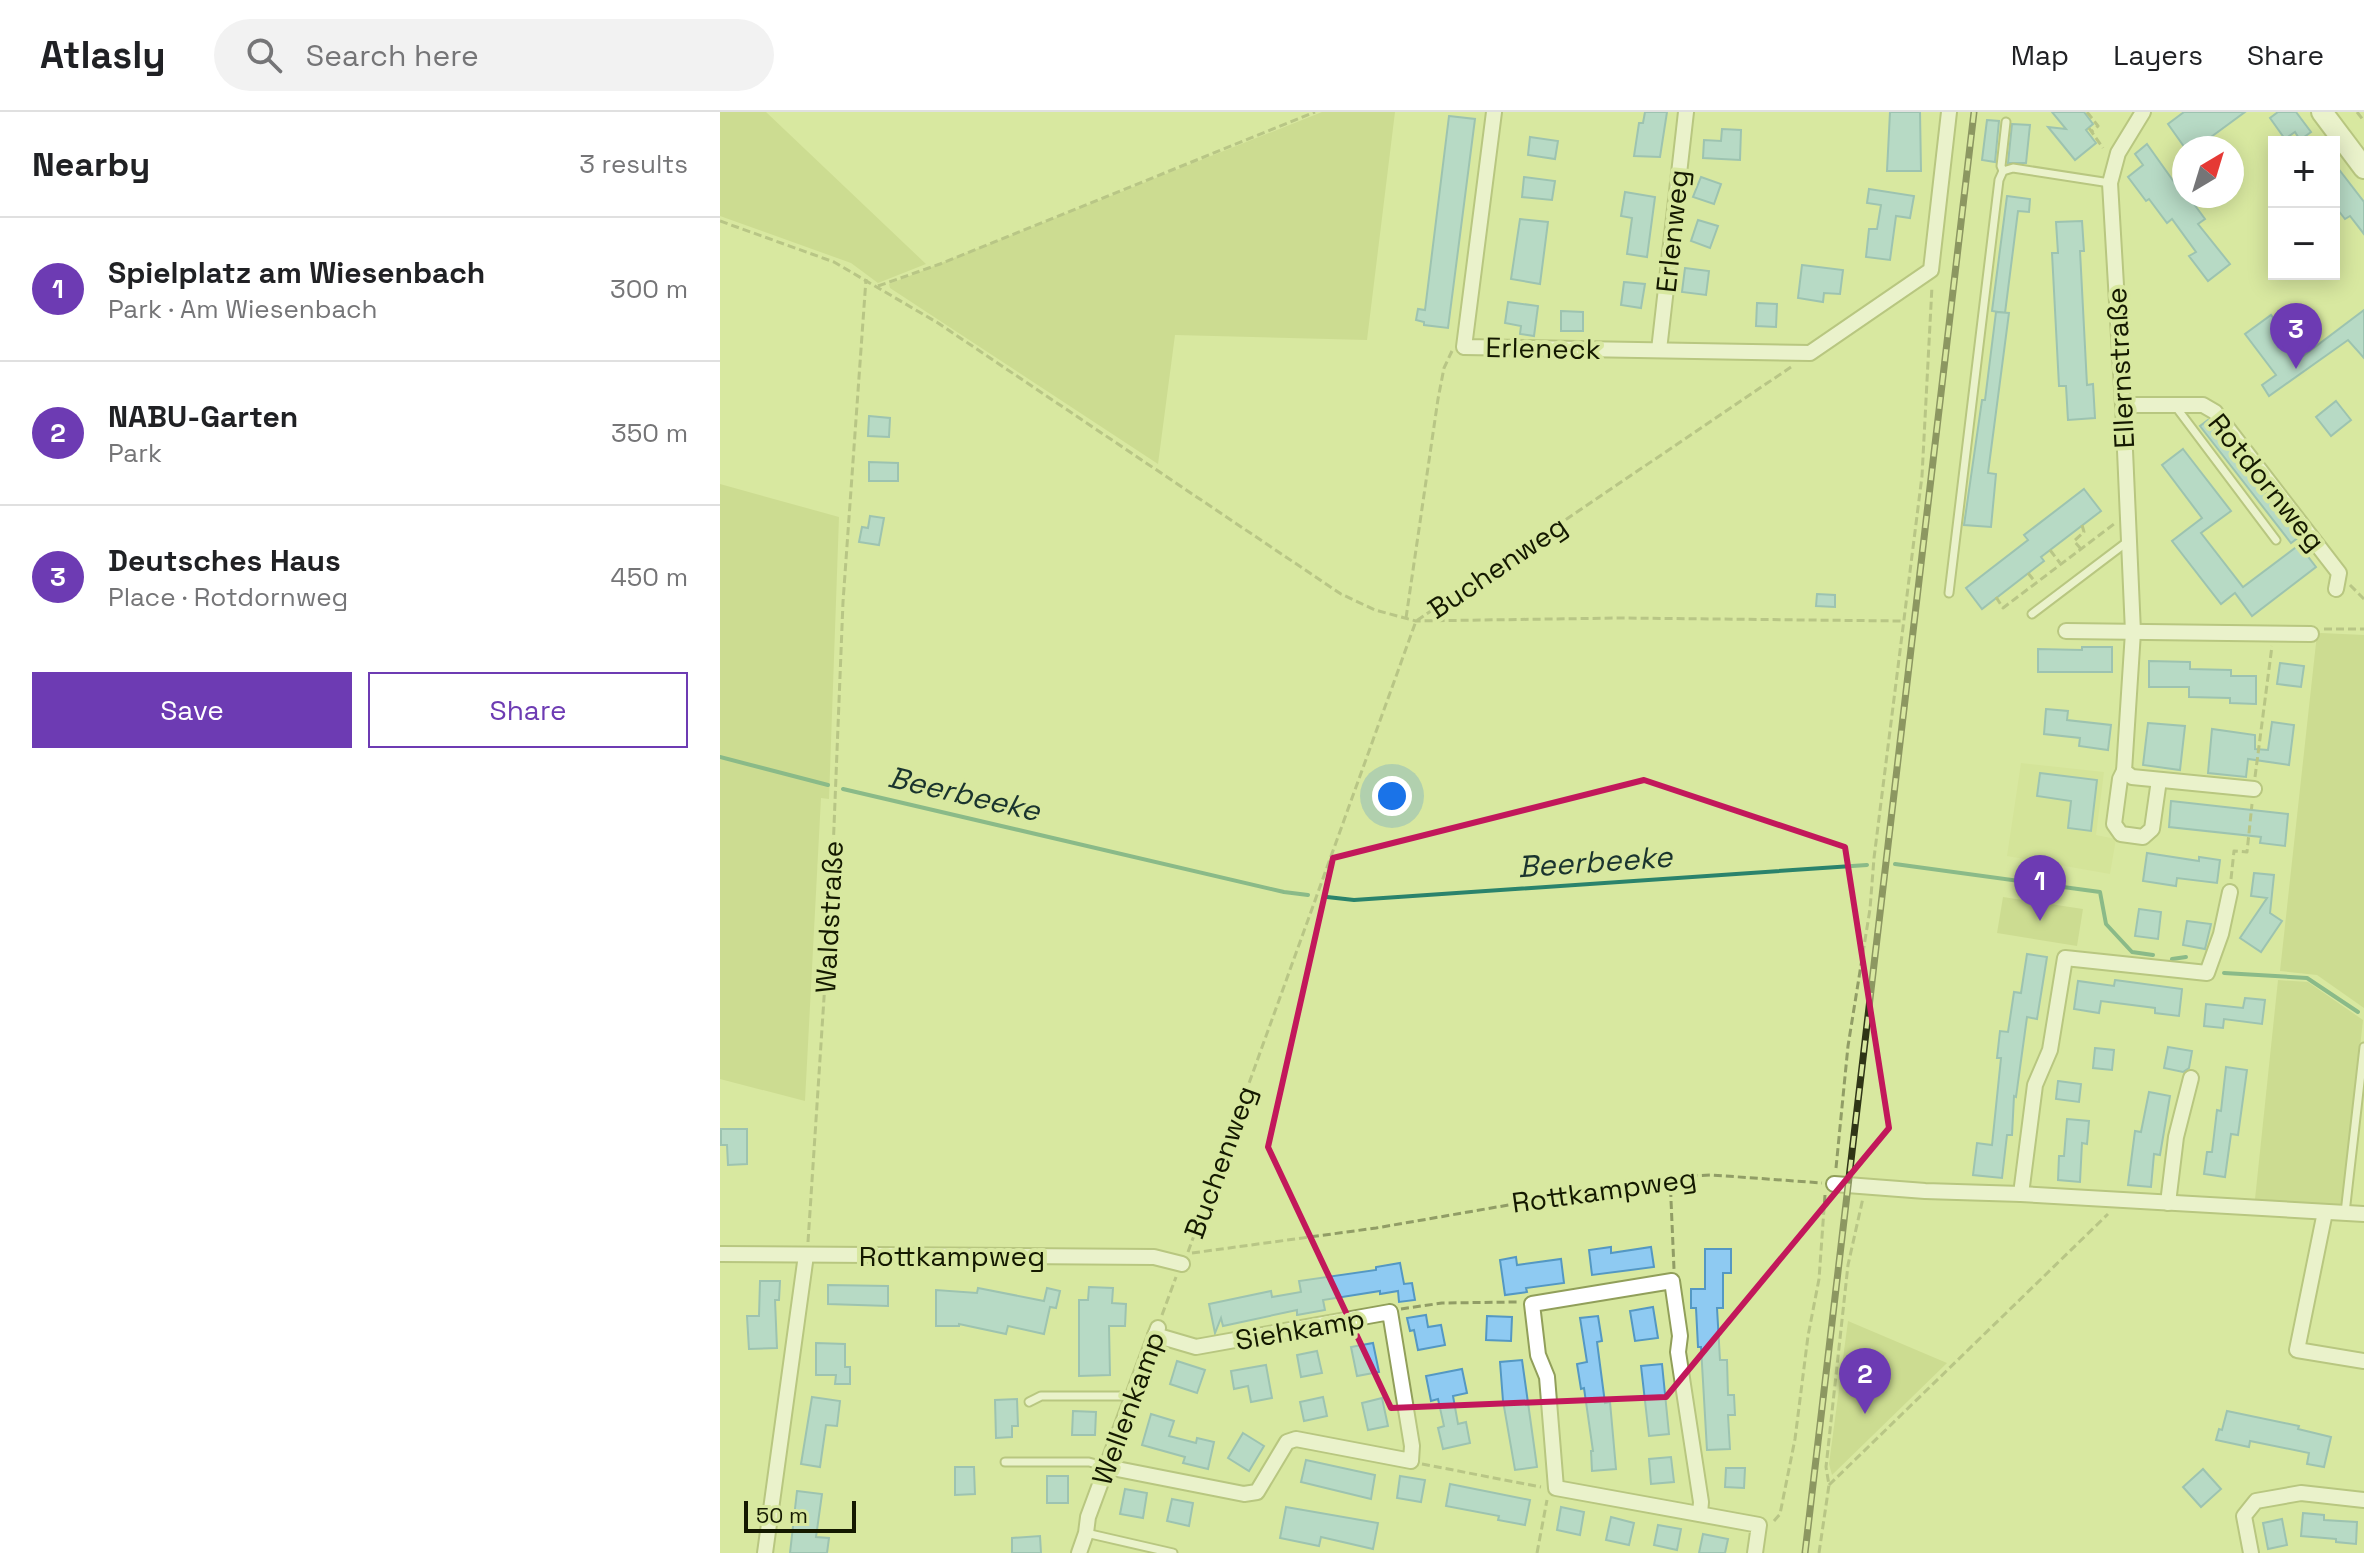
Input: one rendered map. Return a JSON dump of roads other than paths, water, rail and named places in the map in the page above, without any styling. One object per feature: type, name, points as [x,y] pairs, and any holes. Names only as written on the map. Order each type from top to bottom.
[{"type":"main road","points":[[2322,112],[2364,168]]},
{"type":"street","name":"Erleneck","points":[[1494,112],[1464,347],[1810,353],[1931,270],[1949,112]]},
{"type":"street","name":"Erlenweg","points":[[1659,350],[1686,112]]},
{"type":"street","name":"Ellernstraße","points":[[2143,112],[2133,125],[2110,183],[2133,632],[2124,771],[2120,779],[2114,824],[2121,834],[2143,837],[2152,829],[2159,780]]},
{"type":"street","name":"Rotdornweg","points":[[2123,405],[2203,405],[2215,412],[2339,573],[2336,589]]},
{"type":"street","points":[[2066,631],[2311,634]]},
{"type":"street","points":[[2124,771],[2132,777],[2254,789]]},
{"type":"street","points":[[2021,1194],[2035,1085],[2050,1050],[2065,958],[2207,973],[2221,934],[2230,892]]},
{"type":"street","points":[[2168,1203],[2176,1137],[2191,1078]]},
{"type":"street","points":[[1830,1184],[2364,1214]]},
{"type":"street","points":[[2325,1212],[2297,1350],[2364,1361]]},
{"type":"street","name":"Rottkampweg","points":[[720,1254],[1185,1259]]},
{"type":"street","points":[[765,1553],[806,1255]]},
{"type":"street","points":[[1700,1514],[1701,1502],[1678,1352],[1680,1336],[1672,1281],[1532,1304],[1538,1355],[1547,1377],[1556,1488],[1759,1525],[1756,1546]]},
{"type":"street","name":"Siehkamp","points":[[1107,1467],[1244,1494],[1257,1492],[1287,1442],[1296,1439],[1411,1461],[1412,1446],[1390,1312],[1196,1347],[1156,1331]]},
{"type":"street","name":"Wellenkamp","points":[[1079,1553],[1088,1517],[1156,1331]]},
{"type":"street","points":[[2251,1553],[2244,1516],[2256,1501],[2301,1493],[2364,1500]]},
{"type":"lane","points":[[1949,593],[1999,180],[2003,171],[2006,122]]},
{"type":"lane","points":[[2003,171],[2013,168],[2110,183]]},
{"type":"lane","points":[[2175,405],[2276,540]]},
{"type":"lane","points":[[2032,614],[2129,540]]},
{"type":"lane","points":[[2345,1213],[2364,1047]]},
{"type":"lane","points":[[1029,1402],[1041,1396],[1132,1396]]},
{"type":"lane","points":[[1005,1462],[1089,1462],[1107,1467]]},
{"type":"lane","points":[[1086,1533],[1173,1553]]},
{"type":"waterway","name":"Beerbeeke","points":[[720,757],[828,785]]},
{"type":"waterway","name":"Beerbeeke","points":[[843,789],[1284,892],[1308,895]]},
{"type":"waterway","name":"Beerbeeke","points":[[1895,864],[2100,892],[2106,924],[2132,952],[2153,955]]},
{"type":"waterway","name":"Beerbeeke","points":[[1327,897],[1354,900],[1867,865]]},
{"type":"waterway","name":"Beerbeeke","points":[[2172,959],[2186,957]]},
{"type":"waterway","name":"Beerbeeke","points":[[2224,973],[2307,978],[2358,1012]]},
{"type":"railway","points":[[1805,1553],[1974,112]]},
{"type":"place","name":"Deutsches Haus","points":[[2296,369]]},
{"type":"place","name":"Spielplatz am Wiesenbach","points":[[2040,921]]},
{"type":"place","name":"NABU-Garten","points":[[1865,1414]]}]
